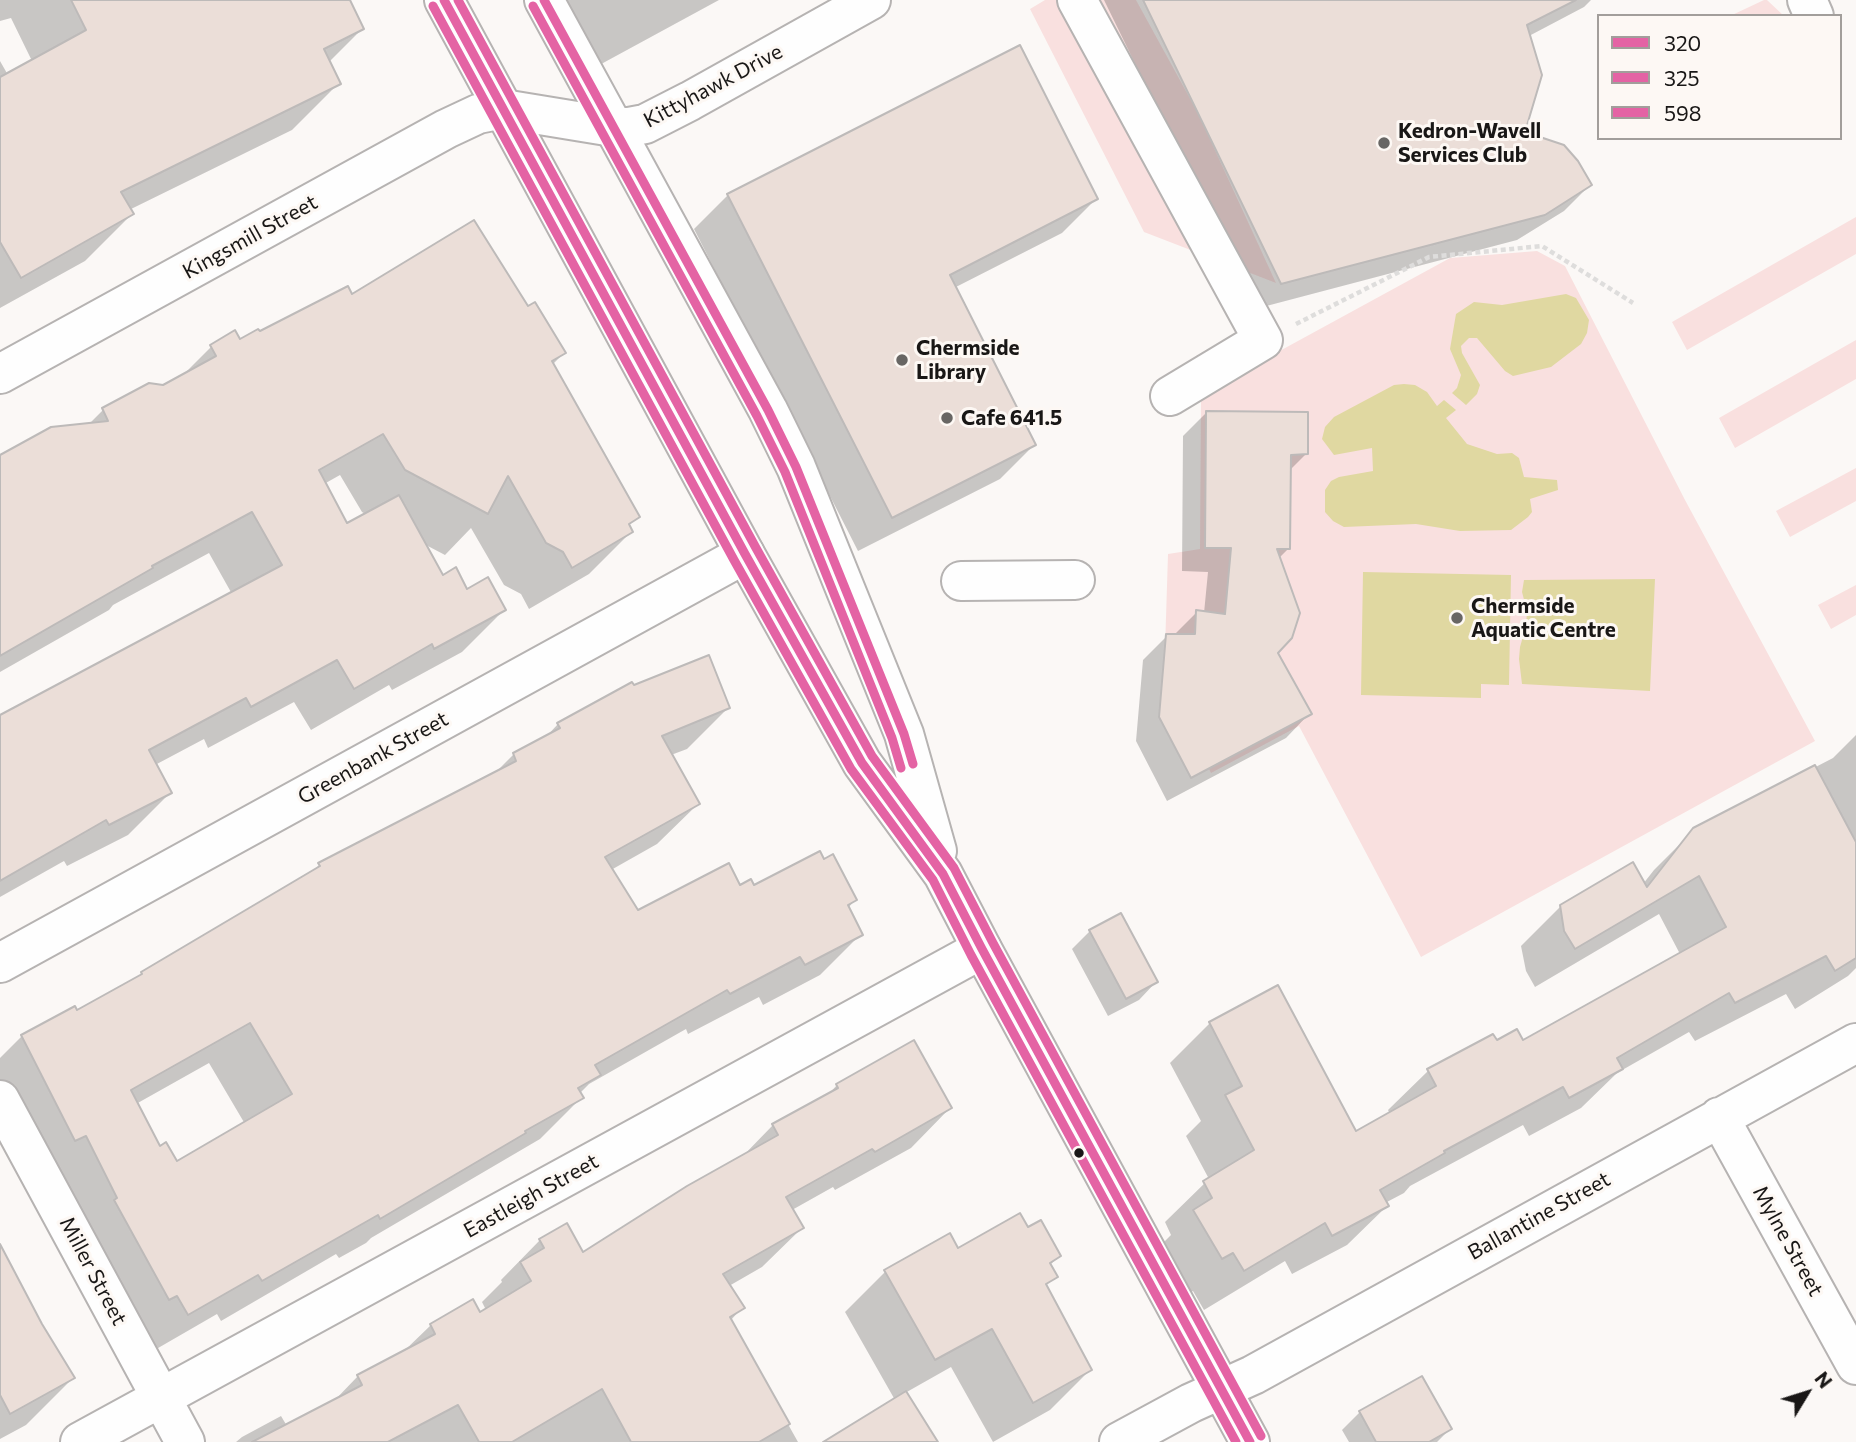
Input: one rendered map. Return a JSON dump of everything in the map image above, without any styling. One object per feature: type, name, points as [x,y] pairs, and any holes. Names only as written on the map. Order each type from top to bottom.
[{"type":"street","points":[[444,0],[745,554],[862,763],[943,874],[1250,1442]]},
{"type":"street","points":[[544,0],[768,410],[796,467],[904,734],[943,874]]},
{"type":"street","name":"Kittyhawk Drive","points":[[503,108],[612,127],[645,124],[871,0]]},
{"type":"street","points":[[1077,0],[1263,340],[1170,396]]},
{"type":"street","name":"Kingsmill Street","points":[[0,374],[461,121],[503,108]]},
{"type":"street","name":"Greenbank Street","points":[[0,963],[745,554]]},
{"type":"street","points":[[961,580],[1076,580]]},
{"type":"street","name":"Eastleigh Street","points":[[80,1442],[982,948]]},
{"type":"street","name":"Ballantine Street","points":[[1119,1442],[1191,1403],[1253,1375],[1856,1043]]},
{"type":"street","name":"Miller Street","points":[[0,1100],[185,1442]]},
{"type":"street","name":"Mylne Street","points":[[1719,1117],[1856,1365]]},
{"type":"path","points":[[1263,340],[1429,257],[1542,247],[1633,303]]},
{"type":"shaded area","points":[[1045,0],[1136,0],[1198,113],[1276,283],[1144,232],[1030,9]]},
{"type":"shaded area","points":[[1767,0],[1782,14],[1734,14]]},
{"type":"shaded area","points":[[1856,217],[1856,254],[1687,350],[1672,322]]},
{"type":"shaded area","name":"Chermside Aquatic Centre","points":[[1537,251],[1565,266],[1685,500],[1815,741],[1421,957],[1299,726],[1211,773],[1164,681],[1168,554],[1200,549],[1201,396],[1450,258]]},
{"type":"shaded area","points":[[1566,294],[1576,298],[1589,320],[1587,333],[1581,344],[1551,367],[1513,376],[1505,371],[1477,338],[1469,338],[1461,346],[1462,353],[1480,385],[1477,394],[1466,405],[1452,393],[1457,388],[1461,375],[1450,349],[1456,314],[1474,302],[1502,305]]},
{"type":"shaded area","points":[[1856,340],[1856,379],[1735,448],[1719,418]]},
{"type":"shaded area","points":[[1394,385],[1415,385],[1427,392],[1437,406],[1444,400],[1456,410],[1446,418],[1467,444],[1497,454],[1512,453],[1519,458],[1524,477],[1557,480],[1558,490],[1530,499],[1532,512],[1511,530],[1460,531],[1416,524],[1344,527],[1333,521],[1325,512],[1325,490],[1331,481],[1339,477],[1373,471],[1372,448],[1334,455],[1322,439],[1325,427],[1334,417]]},
{"type":"shaded area","points":[[1856,468],[1856,501],[1790,537],[1776,511]]},
{"type":"shaded area","points":[[1363,572],[1511,575],[1509,685],[1481,684],[1481,698],[1361,695]]},
{"type":"shaded area","points":[[1655,579],[1650,691],[1522,684],[1519,659],[1527,611],[1522,592],[1524,580]]},
{"type":"shaded area","points":[[1856,585],[1856,615],[1831,629],[1818,605]]},
{"type":"building","points":[[71,0],[350,0],[364,29],[324,49],[341,84],[121,192],[134,214],[21,278],[0,242],[0,77],[86,30]]},
{"type":"building","name":"Kedron-Wavell Services Club","points":[[1143,0],[1576,0],[1527,25],[1542,75],[1525,132],[1564,145],[1578,161],[1592,185],[1545,215],[1281,284]]},
{"type":"building","name":"Chermside Library","points":[[1020,45],[1098,199],[950,275],[1036,445],[892,518],[727,194]]},
{"type":"building","points":[[474,220],[528,306],[535,302],[566,353],[552,361],[640,517],[629,524],[633,532],[572,568],[563,552],[546,543],[508,476],[488,514],[405,470],[383,434],[319,470],[347,523],[399,495],[443,575],[456,567],[467,589],[488,577],[506,610],[434,649],[432,644],[354,689],[337,660],[251,707],[246,698],[149,750],[172,793],[109,825],[106,820],[0,881],[0,715],[282,565],[252,512],[152,566],[153,568],[0,656],[0,455],[51,427],[108,421],[102,408],[149,383],[163,385],[216,356],[210,345],[235,330],[240,339],[348,286],[352,294]]},
{"type":"building","points":[[1206,411],[1308,412],[1308,454],[1291,455],[1290,549],[1277,549],[1300,613],[1292,638],[1278,653],[1312,714],[1191,778],[1159,717],[1166,634],[1195,634],[1196,610],[1225,614],[1231,548],[1205,548]]},
{"type":"building","points":[[709,655],[730,708],[662,736],[700,804],[605,857],[638,910],[729,863],[740,885],[751,879],[754,885],[820,851],[824,859],[833,854],[857,900],[848,905],[863,935],[805,965],[800,957],[730,994],[727,990],[595,1065],[601,1075],[578,1088],[584,1098],[525,1131],[526,1133],[380,1219],[378,1215],[262,1281],[258,1275],[188,1315],[177,1296],[169,1300],[114,1200],[117,1198],[86,1136],[75,1141],[21,1035],[75,1006],[77,1010],[142,974],[141,972],[320,866],[318,863],[516,761],[513,753],[560,728],[557,723],[632,682],[634,685]],"holes":[[[250,1023],[292,1094],[177,1161],[166,1142],[160,1146],[131,1090]]]},
{"type":"building","points":[[1815,765],[1856,842],[1856,958],[1835,971],[1826,956],[1735,1003],[1729,993],[1617,1058],[1623,1069],[1569,1098],[1563,1087],[1444,1151],[1445,1153],[1380,1190],[1389,1206],[1332,1236],[1325,1223],[1244,1271],[1233,1253],[1222,1259],[1193,1210],[1212,1198],[1203,1181],[1254,1150],[1225,1095],[1242,1086],[1209,1022],[1278,985],[1356,1131],[1436,1086],[1427,1069],[1493,1034],[1497,1040],[1517,1029],[1523,1040],[1726,927],[1699,876],[1575,949],[1564,931],[1560,905],[1633,862],[1647,887],[1693,828]]},
{"type":"building","points":[[1121,913],[1158,982],[1126,999],[1089,930]]},
{"type":"building","points":[[914,1040],[952,1108],[875,1152],[872,1149],[786,1197],[804,1228],[723,1274],[745,1308],[730,1317],[790,1424],[759,1442],[631,1442],[602,1389],[512,1442],[479,1442],[458,1405],[388,1442],[252,1442],[362,1385],[357,1375],[435,1334],[430,1324],[473,1299],[480,1312],[531,1281],[520,1262],[544,1248],[539,1239],[567,1223],[583,1252],[687,1186],[778,1135],[772,1124],[838,1088],[836,1084]]},
{"type":"building","points":[[1020,1213],[1028,1227],[1041,1220],[1061,1256],[1050,1263],[1058,1277],[1046,1284],[1092,1370],[1033,1403],[992,1329],[935,1360],[884,1270],[950,1233],[958,1248]]},
{"type":"building","points":[[0,1244],[42,1324],[75,1378],[10,1414],[0,1395]]},
{"type":"building","points":[[1422,1376],[1452,1429],[1429,1442],[1376,1442],[1359,1411]]},
{"type":"building","points":[[906,1391],[938,1442],[823,1442]]},
{"type":"transit line","name":"320","points":[[444,0],[745,554],[862,763],[943,874],[1250,1442]]},
{"type":"transit line","name":"598","points":[[458,0],[872,756],[954,868],[1261,1436]]},
{"type":"transit line","name":"320","points":[[544,0],[768,410],[796,467],[904,734],[913,764]]},
{"type":"transit line","name":"325","points":[[433,6],[734,560],[851,769],[933,880],[971,955],[1236,1442]]},
{"type":"transit line","name":"325","points":[[533,6],[785,472],[892,738],[901,768]]},
{"type":"place","name":"Kedron-Wavell Services Club","points":[[1384,143]]},
{"type":"place","name":"Chermside Library","points":[[902,360]]},
{"type":"place","name":"Cafe 641.5","points":[[947,418]]},
{"type":"place","name":"Chermside Aquatic Centre","points":[[1457,618]]}]
